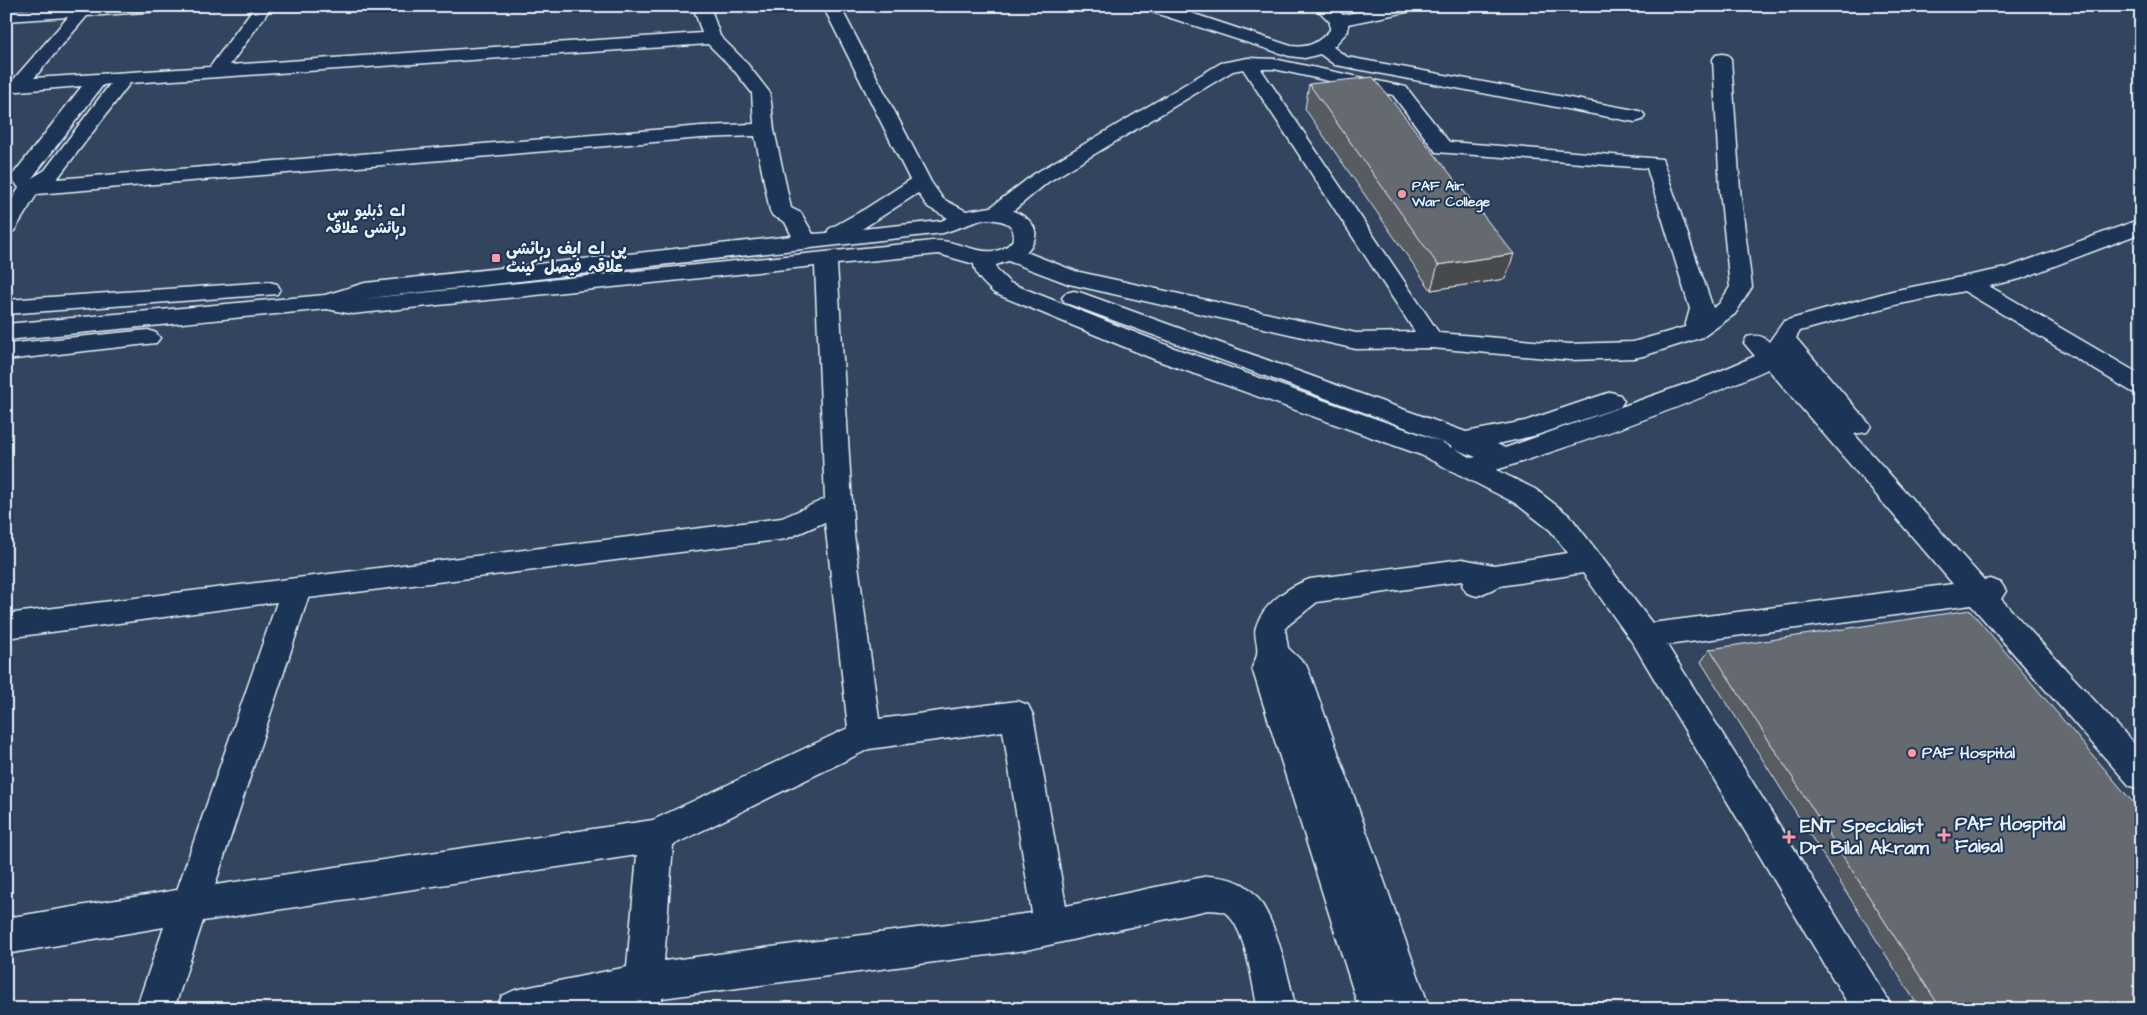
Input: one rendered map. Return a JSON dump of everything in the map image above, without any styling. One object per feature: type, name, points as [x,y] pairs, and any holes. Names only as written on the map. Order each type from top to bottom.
[{"type":"street","points":[[6,16],[160,6]]},
{"type":"street","points":[[215,73],[264,6]]},
{"type":"street","points":[[701,6],[712,38],[739,65],[761,93],[764,130],[770,166],[781,211],[793,218],[819,246],[840,535],[865,734]]},
{"type":"street","points":[[831,6],[921,182],[935,203],[964,218]]},
{"type":"street","points":[[1152,6],[1289,51],[1307,54],[1323,48],[1339,31],[1339,21],[1322,6]]},
{"type":"street","points":[[1339,21],[1410,6]]},
{"type":"street","points":[[12,86],[82,11]]},
{"type":"street","points":[[12,86],[124,80],[661,40],[712,38]]},
{"type":"street","points":[[1323,48],[1341,61],[1634,116]]},
{"type":"street","points":[[998,256],[1069,277],[1356,340],[1432,340],[1570,352],[1634,350],[1694,332],[1727,309],[1741,287],[1730,190],[1722,59]]},
{"type":"street","points":[[997,213],[1050,173],[1227,67],[1248,63],[1274,64],[1399,91],[1443,148],[1655,163],[1702,309],[1694,332]]},
{"type":"street","points":[[1248,63],[1432,340]]},
{"type":"street","points":[[6,226],[30,188],[52,174],[124,80]]},
{"type":"street","points":[[30,188],[21,177],[96,81]]},
{"type":"street","points":[[30,188],[702,132],[764,130]]},
{"type":"street","points":[[819,246],[873,214],[921,182]]},
{"type":"street","points":[[771,244],[770,222],[781,211]]},
{"type":"street","points":[[6,332],[358,299],[684,264],[819,246],[943,228],[964,218],[984,213],[997,213],[1009,216],[1020,222],[1025,228],[1025,240],[1020,248],[998,256],[971,257],[945,248],[819,246],[771,244],[684,264]]},
{"type":"street","points":[[998,256],[986,272],[1002,288],[1165,354],[1430,448],[1505,458],[1720,381],[1770,346],[1792,326],[1892,298],[2012,274],[2141,225]]},
{"type":"street","points":[[998,256],[1026,280],[1468,454],[1560,523],[1645,636],[1874,1009]]},
{"type":"street","points":[[6,307],[353,283],[358,299]]},
{"type":"street","points":[[1968,283],[2141,386]]},
{"type":"street","points":[[6,352],[341,318],[358,299]]},
{"type":"street","points":[[1468,454],[1528,429],[1770,346]]},
{"type":"street","points":[[1770,346],[1796,383],[1989,591],[2141,747]]},
{"type":"street","points":[[6,626],[786,528],[839,504]]},
{"type":"street","points":[[1378,1009],[1267,668],[1273,652],[1270,628],[1276,618],[1291,604],[1315,610],[1473,587],[1494,576],[1590,561]]},
{"type":"street","points":[[155,1009],[188,906],[297,588]]},
{"type":"street","points":[[1645,636],[1989,591]]},
{"type":"street","points":[[1989,591],[2141,775]]},
{"type":"street","points":[[1273,652],[1295,674],[1411,1009]]},
{"type":"street","points":[[6,936],[188,906],[656,836],[865,734],[1017,715],[1048,902],[1054,925]]},
{"type":"street","points":[[643,995],[656,836]]},
{"type":"street","points":[[516,1009],[643,995],[1026,932],[1208,893],[1233,897],[1247,910],[1256,931],[1277,1009]]},
{"type":"building","points":[[1373,77],[1514,254],[1438,265],[1309,84]]},
{"type":"building","name":"PAF Hospital","points":[[1970,610],[2141,812],[2141,1009],[1941,1009],[1710,649]]},
{"type":"place","name":"PAF Air War College","points":[[1402,194]]},
{"type":"place","name":"پی اے ایف رہائشی علاقہ فیصل کینٹ","points":[[496,258]]},
{"type":"place","name":"PAF Hospital","points":[[1912,753]]},
{"type":"place","name":"PAF Hospital Faisal","points":[[1944,835]]},
{"type":"place","name":"ENT Specialist Dr Bilal Akram","points":[[1789,837]]},
{"type":"district","name":"اے ڈبلیو سی رہائشی علاقہ","points":[[366,220]]}]
